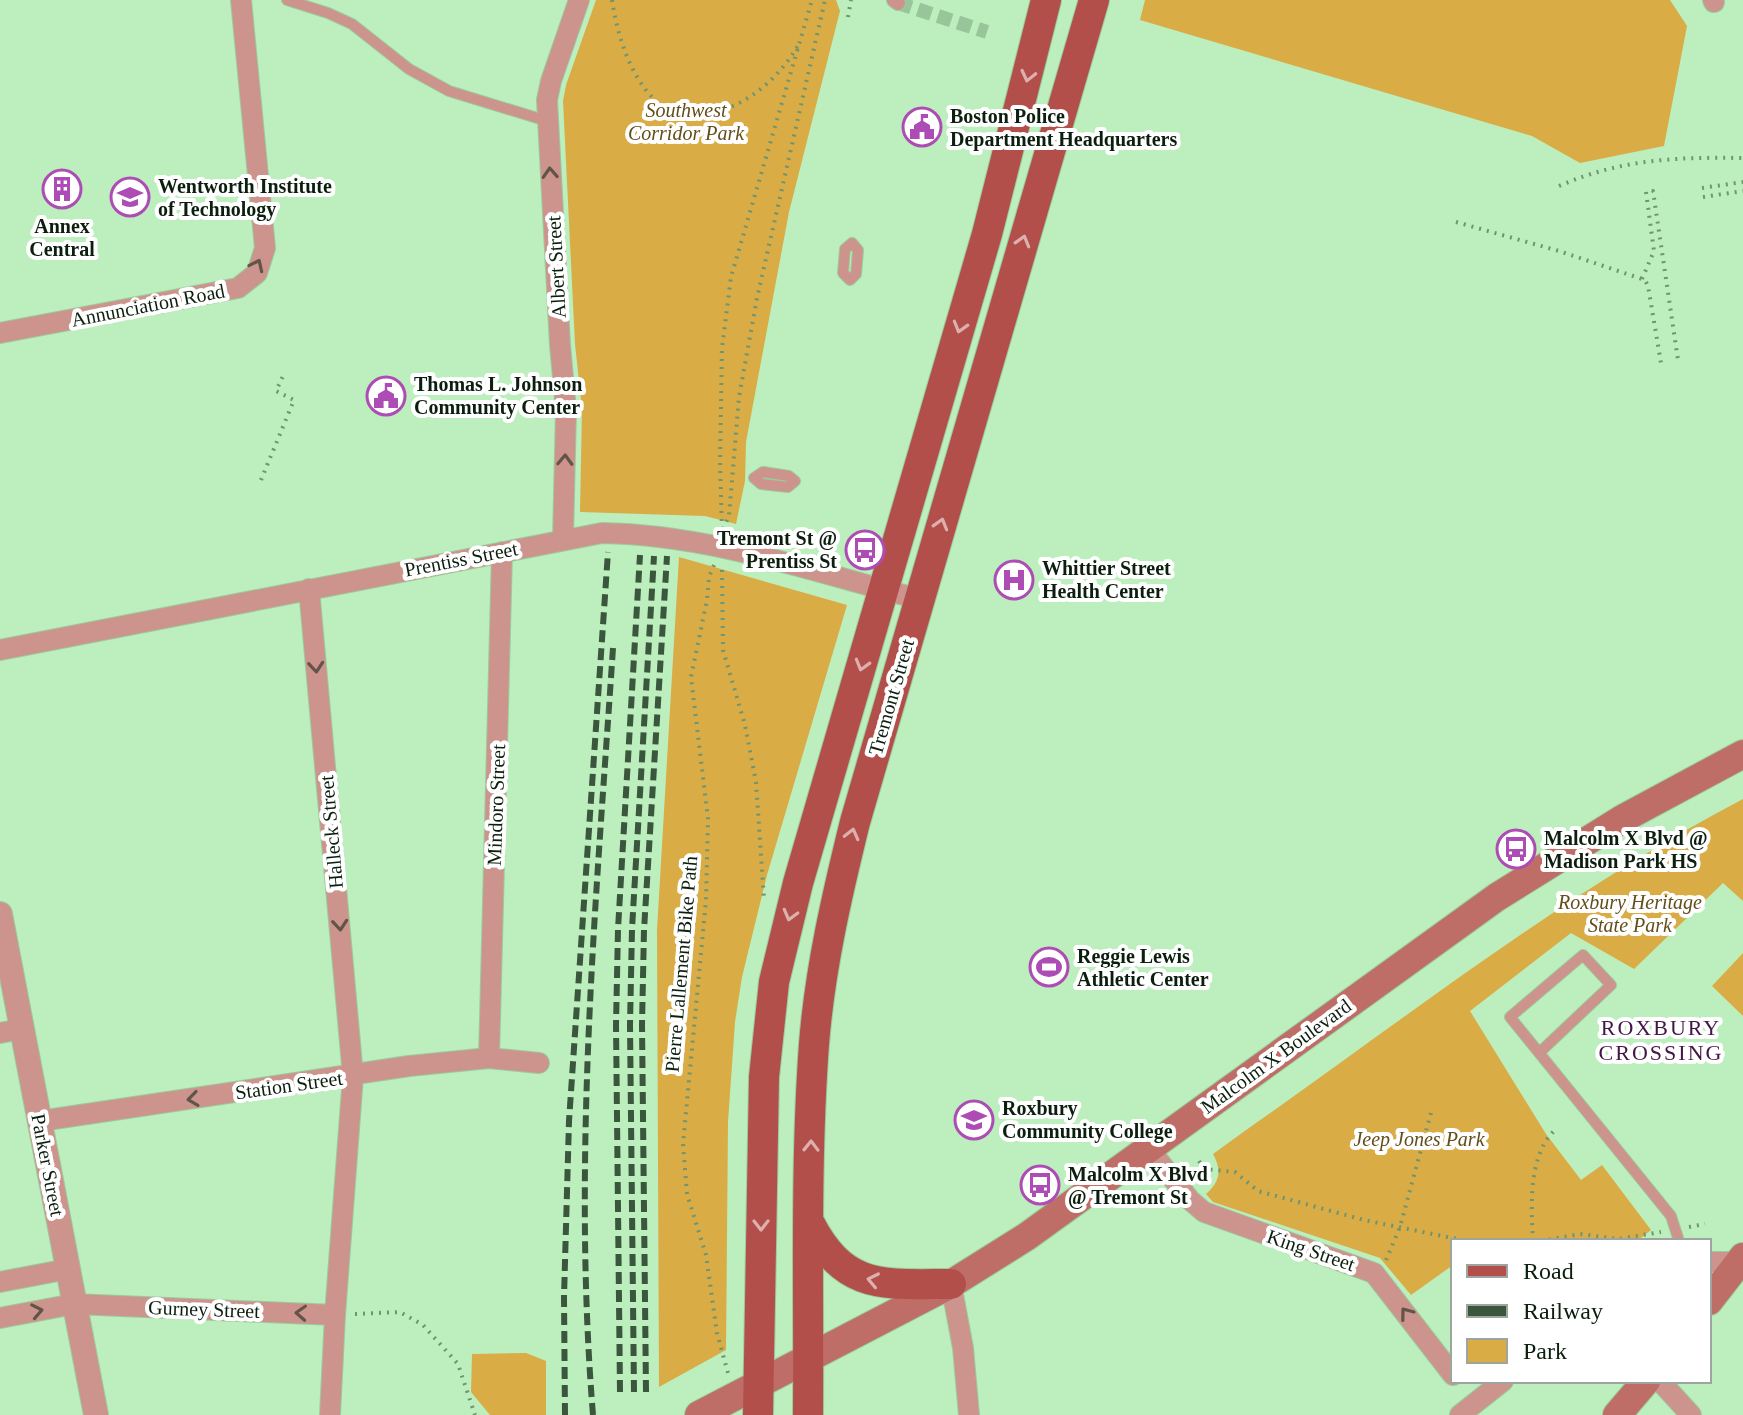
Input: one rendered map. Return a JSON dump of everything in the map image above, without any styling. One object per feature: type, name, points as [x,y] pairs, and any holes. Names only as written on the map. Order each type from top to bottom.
[{"type":"main road","name":"Tremont Street","points":[[758,1415],[763,1092],[774,982],[798,883],[1007,162],[1046,0]]},
{"type":"main road","name":"Tremont Street","points":[[808,1415],[814,1042],[822,973],[835,904],[855,822],[1094,0]]},
{"type":"main road","name":"Malcolm X Boulevard","points":[[809,1357],[951,1284],[1026,1237],[1497,897],[1624,818],[1743,754]]},
{"type":"main road","points":[[810,1224],[821,1246],[832,1258],[859,1277],[889,1283],[951,1284]]},
{"type":"main road","points":[[1711,1299],[1742,1260]]},
{"type":"main road","points":[[699,1415],[809,1357]]},
{"type":"main road","points":[[1617,1415],[1644,1383]]},
{"type":"street","name":"Annunciation Road","points":[[0,333],[238,288],[257,273],[265,248],[241,0]]},
{"type":"street","name":"Albert Street","points":[[563,538],[566,410],[547,121],[551,81],[579,0]]},
{"type":"street","name":"Prentiss Street","points":[[0,650],[563,538],[602,533],[631,533],[719,545],[919,599]]},
{"type":"street","name":"Mindoro Street","points":[[489,1058],[502,552]]},
{"type":"street","name":"Halleck Street","points":[[309,589],[353,1076]]},
{"type":"street","name":"Parker Street","points":[[0,914],[11,1031],[40,1121],[96,1415]]},
{"type":"street","name":"Station Street","points":[[40,1121],[409,1066],[489,1058],[539,1063]]},
{"type":"street","points":[[330,1415],[353,1076]]},
{"type":"street","name":"King Street","points":[[1149,1149],[1200,1209],[1359,1266],[1378,1277],[1451,1372]]},
{"type":"street","points":[[1711,1262],[1742,1260]]},
{"type":"street","points":[[0,1282],[68,1269]]},
{"type":"street","points":[[951,1284],[963,1348],[969,1415]]},
{"type":"street","name":"Gurney Street","points":[[0,1318],[74,1304],[335,1315]]},
{"type":"street","points":[[1459,1383],[1467,1409],[1500,1383]]},
{"type":"street","points":[[1662,1383],[1691,1415]]},
{"type":"lane","points":[[287,0],[352,24],[409,69],[449,91],[547,121]]},
{"type":"lane","points":[[1539,1053],[1611,985],[1583,955],[1510,1017],[1539,1053],[1671,1216],[1678,1239]]},
{"type":"path","points":[[612,0],[621,41],[639,78],[656,101],[677,113],[706,114],[734,107],[762,88],[791,58],[803,36]]},
{"type":"path","points":[[812,0],[731,277],[722,348],[722,531],[729,516],[739,397],[757,298],[825,0]]},
{"type":"path","points":[[848,17],[851,0]]},
{"type":"path","points":[[1559,186],[1587,174],[1646,160],[1743,158]]},
{"type":"path","points":[[1702,188],[1743,182]]},
{"type":"path","points":[[1642,279],[1653,257],[1646,192],[1653,191],[1678,360]]},
{"type":"path","points":[[1703,197],[1743,191]]},
{"type":"path","points":[[1456,222],[1559,251],[1642,279],[1648,286],[1661,363]]},
{"type":"path","points":[[261,480],[294,400],[276,391],[284,374]]},
{"type":"path","name":"Pierre Lallement Bike Path","points":[[716,562],[709,577],[691,677],[708,819],[706,900],[683,1144],[687,1194],[706,1255],[717,1333],[728,1367]]},
{"type":"path","points":[[724,572],[721,611],[723,650],[745,725],[756,782],[764,899]]},
{"type":"path","points":[[1378,1277],[1400,1227],[1432,1109]]},
{"type":"path","points":[[1533,1239],[1531,1197],[1543,1141],[1555,1130]]},
{"type":"path","points":[[1199,1161],[1204,1169],[1235,1172],[1258,1191],[1457,1239]]},
{"type":"path","points":[[1552,1239],[1580,1234],[1618,1239],[1705,1224]]},
{"type":"path","points":[[335,1315],[400,1312],[423,1325],[458,1364],[471,1411],[475,1415]]},
{"type":"green space","name":"Southwest Corridor Park","points":[[596,0],[836,0],[840,11],[789,212],[746,442],[745,481],[736,524],[705,516],[580,512],[582,409],[575,344],[563,101]]},
{"type":"green space","points":[[1145,0],[1670,0],[1687,26],[1664,146],[1580,163],[1532,136],[1140,20]]},
{"type":"green space","points":[[679,557],[847,605],[767,875],[742,977],[735,1022],[728,1122],[726,1350],[659,1387],[657,930]]},
{"type":"green space","name":"Jeep Jones Park","points":[[1743,799],[1743,901],[1723,883],[1634,969],[1571,933],[1470,1011],[1546,1134],[1581,1180],[1602,1165],[1651,1230],[1640,1239],[1451,1239],[1451,1266],[1411,1295],[1380,1258],[1213,1202],[1206,1194],[1218,1176],[1218,1165],[1213,1154],[1487,958],[1677,835]]},
{"type":"green space","name":"Roxbury Heritage State Park","points":[[1743,953],[1743,1016],[1712,986]]},
{"type":"green space","points":[[526,1353],[546,1361],[546,1415],[490,1415],[471,1392],[472,1354]]},
{"type":"tunnel","points":[[898,3],[987,32]]},
{"type":"railway","points":[[565,1415],[564,1297],[569,1121],[608,552]]},
{"type":"railway","points":[[620,1392],[616,1025],[618,929],[640,555]]},
{"type":"railway","points":[[634,1392],[630,1025],[632,929],[654,556]]},
{"type":"railway","points":[[646,1392],[642,1025],[644,930],[667,556]]},
{"type":"railway","points":[[593,1415],[587,1319],[586,1127],[594,935],[613,648]]},
{"type":"place","name":"Boston Police Department Headquarters","points":[[922,127]]},
{"type":"place","name":"Annex Central","points":[[62,189]]},
{"type":"place","name":"Wentworth Institute of Technology","points":[[130,197]]},
{"type":"place","name":"Thomas L. Johnson Community Center","points":[[386,396]]},
{"type":"place","name":"Tremont St @ Prentiss St","points":[[865,550]]},
{"type":"place","name":"Whittier Street Health Center","points":[[1014,580]]},
{"type":"place","name":"Malcolm X Blvd @ Madison Park HS","points":[[1516,849]]},
{"type":"place","name":"Reggie Lewis Athletic Center","points":[[1049,967]]},
{"type":"place","name":"Roxbury Community College","points":[[974,1120]]},
{"type":"place","name":"Malcolm X Blvd @ Tremont St","points":[[1040,1185]]},
{"type":"district","name":"ROXBURY CROSSING","points":[[1661,1040]]}]
